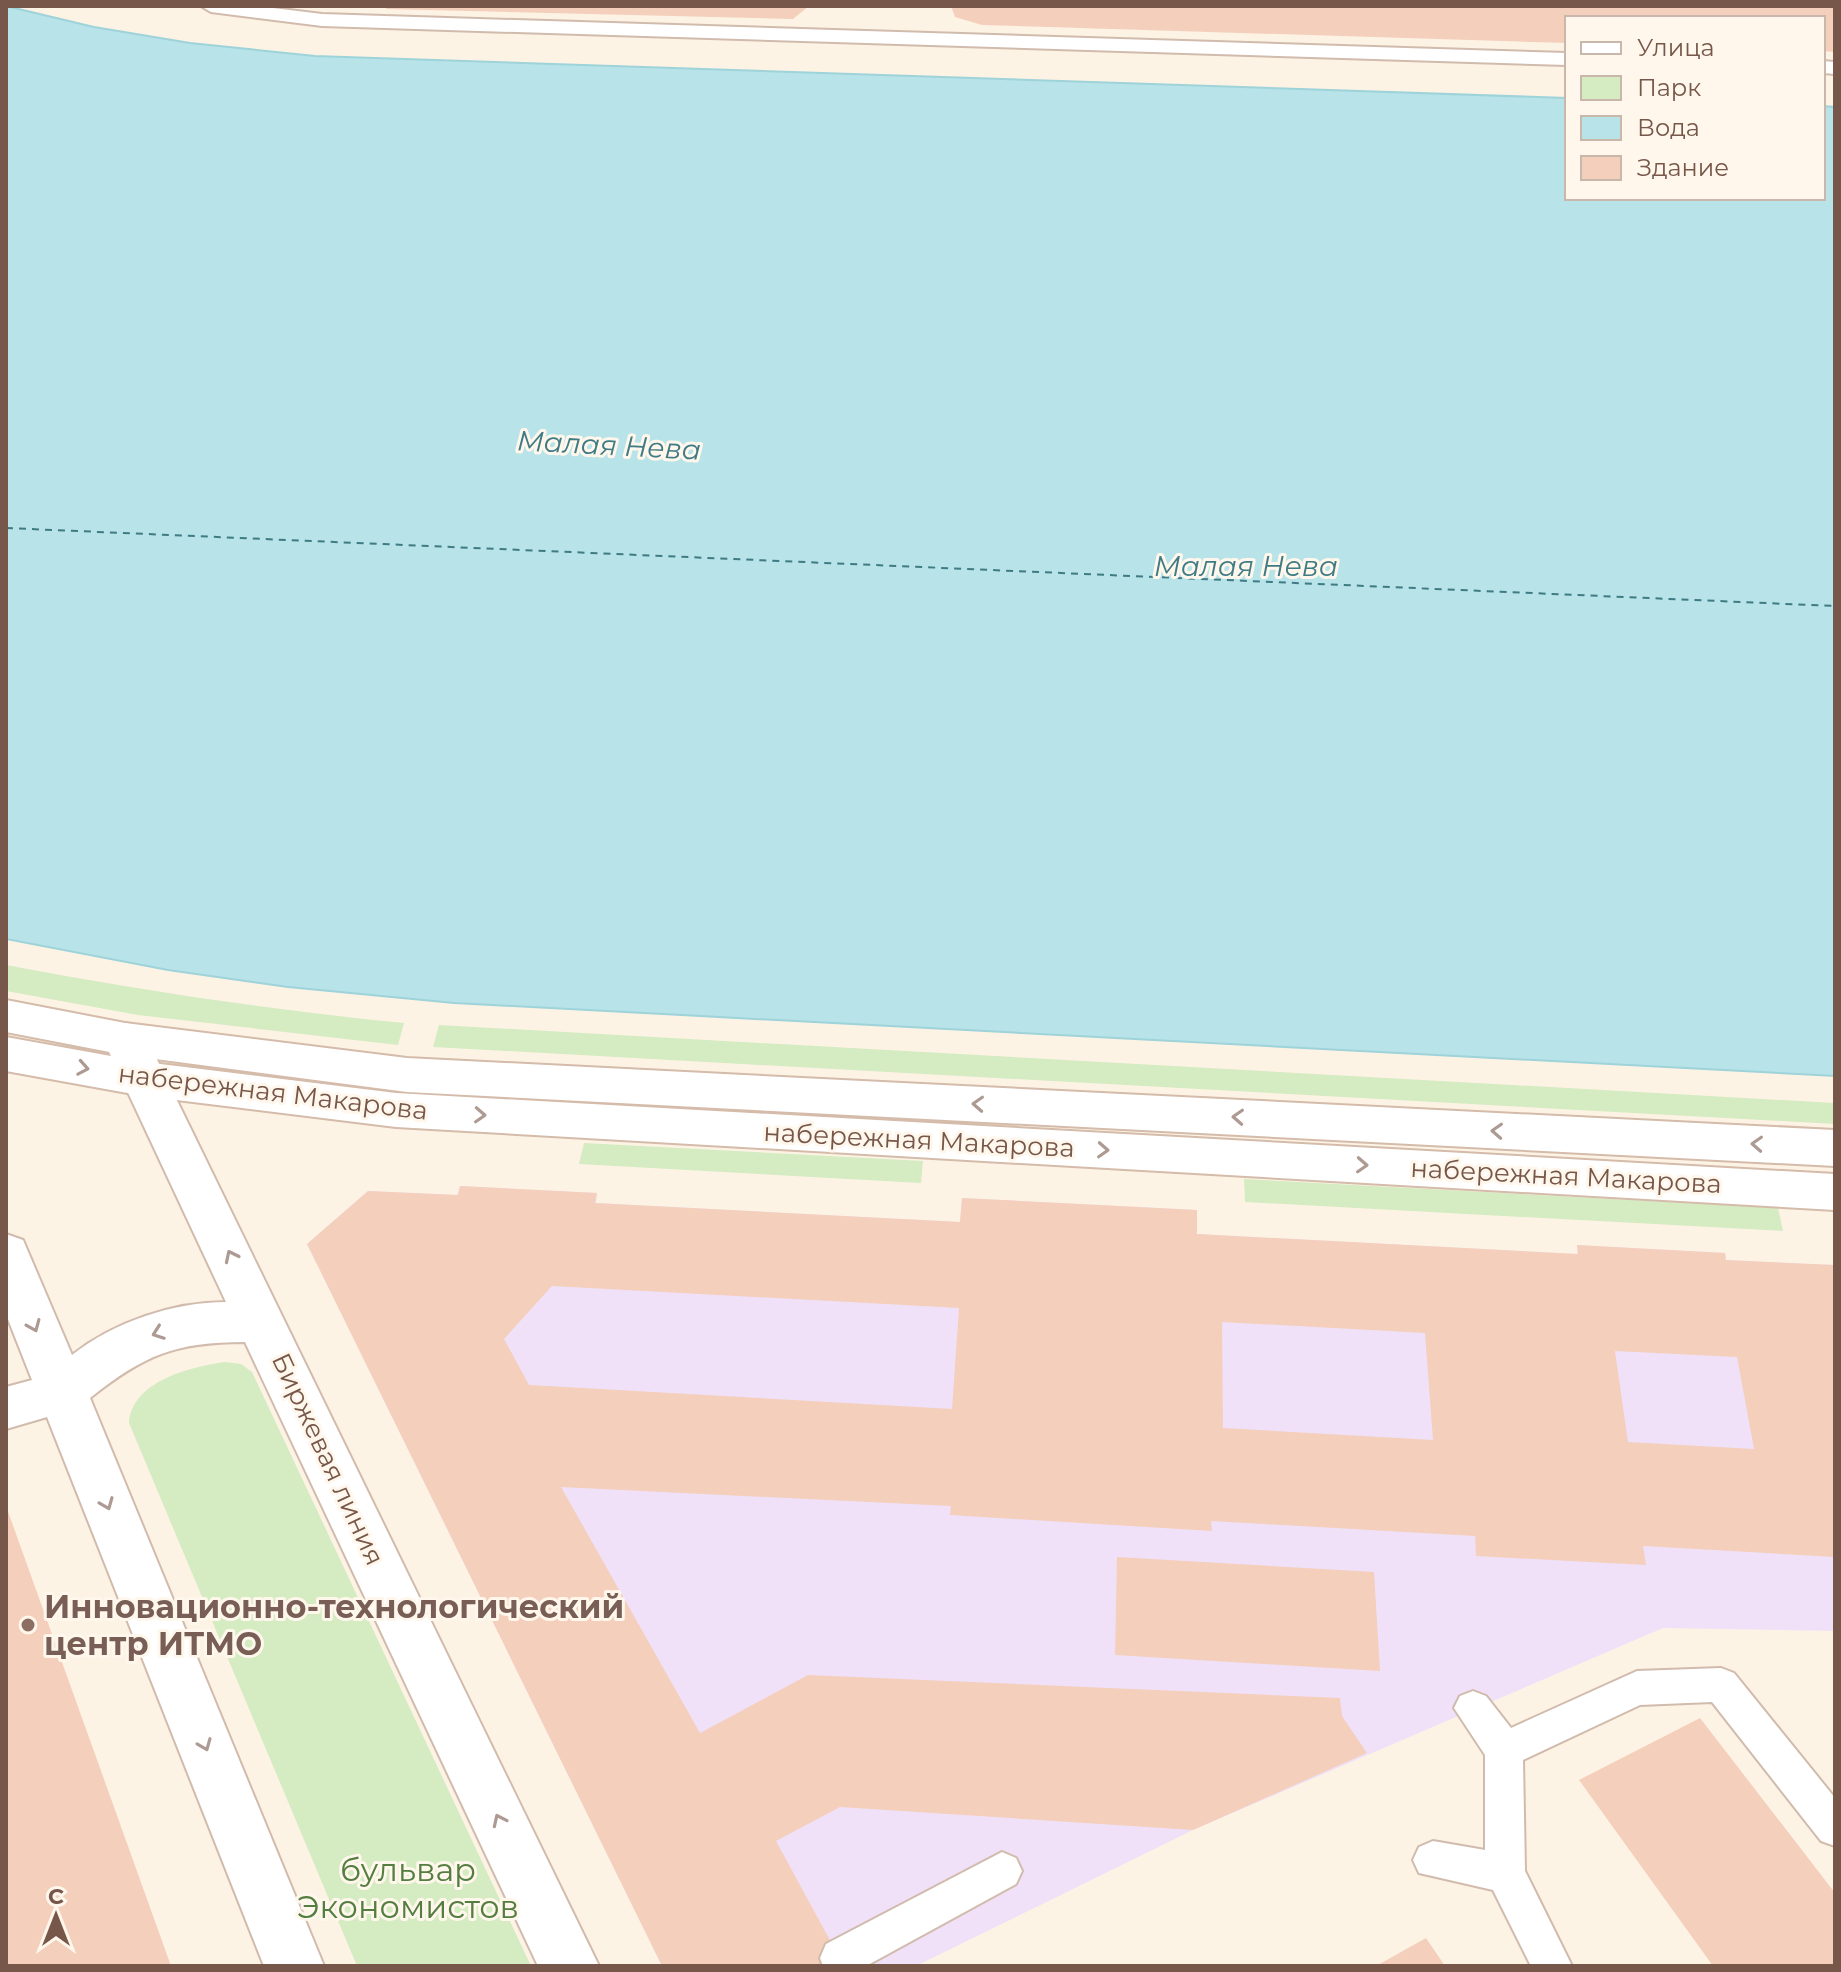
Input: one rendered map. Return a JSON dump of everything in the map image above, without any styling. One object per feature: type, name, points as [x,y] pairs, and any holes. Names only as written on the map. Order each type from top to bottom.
[{"type":"main road","name":"набережная Макарова","points":[[6,1016],[134,1059],[396,1110],[1835,1192]]},
{"type":"main road","name":"набережная Макарова","points":[[6,1054],[1835,1148]]},
{"type":"main road","name":"Биржевая линия","points":[[134,1059],[569,1966]]},
{"type":"main road","points":[[6,1253],[294,1966]]},
{"type":"main road","points":[[6,1408],[62,1392],[109,1354],[162,1331],[205,1322],[262,1322]]},
{"type":"lane","points":[[211,6],[322,20],[1565,59]]},
{"type":"lane","points":[[1504,1750],[1637,1688],[1721,1685],[1835,1828]]},
{"type":"lane","points":[[1473,1708],[1504,1750],[1505,1873],[1552,1966]]},
{"type":"lane","points":[[1433,1860],[1505,1873]]},
{"type":"lane","points":[[840,1958],[1002,1871]]},
{"type":"shaded area","points":[[460,1186],[597,1193],[596,1203],[960,1222],[962,1198],[1197,1210],[1197,1234],[1577,1254],[1577,1245],[1725,1253],[1726,1260],[1835,1265],[1835,1631],[1663,1628],[1193,1830],[916,1966],[662,1966],[307,1244],[368,1191],[457,1195]]},
{"type":"green space","points":[[6,965],[204,998],[404,1023],[398,1045],[138,1015],[6,991]]},
{"type":"green space","points":[[439,1025],[1835,1103],[1835,1124],[433,1047]]},
{"type":"green space","points":[[584,1143],[923,1161],[921,1183],[579,1164]]},
{"type":"green space","points":[[1244,1179],[1778,1208],[1783,1231],[1245,1202]]},
{"type":"green space","name":"бульвар Экономистов","points":[[225,1362],[241,1364],[252,1372],[531,1966],[357,1966],[129,1423],[140,1396],[151,1387],[180,1372]]},
{"type":"water","name":"Малая Нева","points":[[6,6],[94,27],[190,43],[315,56],[1565,98],[1565,200],[1825,200],[1825,106],[1835,107],[1835,1076],[454,1003],[288,987],[168,970],[6,939]]},
{"type":"building","points":[[386,6],[809,6],[793,19],[386,9]]},
{"type":"building","points":[[951,6],[1835,6],[1835,52],[1825,51],[1825,16],[1565,16],[1565,43],[982,25],[955,17]]},
{"type":"building","points":[[460,1186],[597,1193],[595,1203],[960,1222],[962,1198],[1197,1210],[1197,1234],[1578,1254],[1577,1245],[1725,1253],[1726,1260],[1835,1265],[1835,1557],[1643,1546],[1646,1565],[1476,1556],[1475,1536],[1211,1521],[1212,1531],[950,1515],[951,1506],[561,1487],[700,1733],[808,1675],[1340,1698],[1342,1716],[1367,1753],[1193,1830],[840,1807],[776,1841],[844,1966],[662,1966],[307,1244],[368,1191],[458,1195]],"holes":[[[552,1286],[959,1308],[952,1409],[529,1385],[504,1339]],[[1222,1322],[1425,1333],[1433,1440],[1223,1428]],[[1615,1351],[1737,1357],[1754,1449],[1628,1442]]]},
{"type":"building","name":"Инновационно-технологический центр ИТМО","points":[[6,1506],[171,1966],[6,1966]]},
{"type":"building","points":[[1117,1557],[1374,1572],[1380,1671],[1115,1655]]},
{"type":"building","points":[[1700,1718],[1835,1893],[1835,1966],[1713,1966],[1579,1780]]},
{"type":"building","points":[[1426,1938],[1445,1966],[1376,1966]]},
{"type":"ferry route","points":[[6,528],[1835,606]]},
{"type":"place","name":"Инновационно-технологический центр ИТМО","points":[[28,1625]]}]
